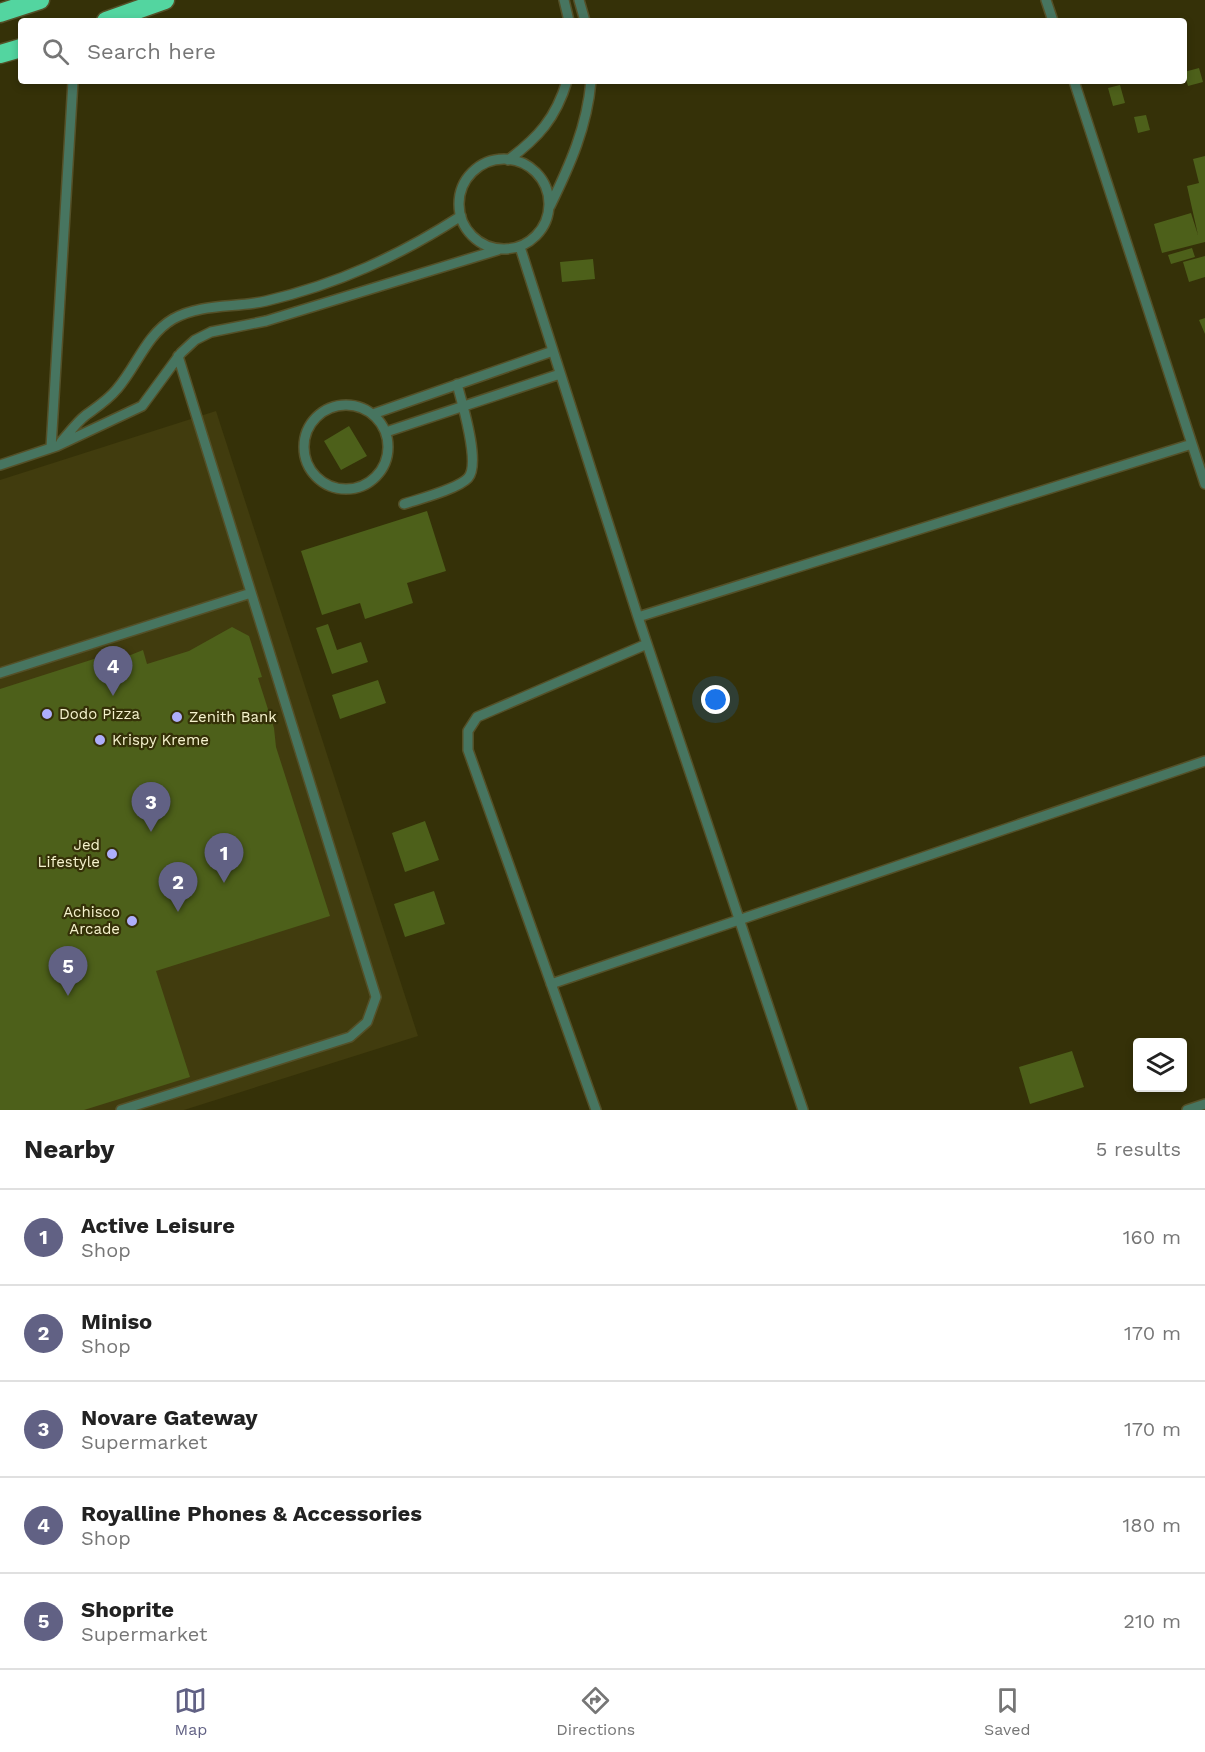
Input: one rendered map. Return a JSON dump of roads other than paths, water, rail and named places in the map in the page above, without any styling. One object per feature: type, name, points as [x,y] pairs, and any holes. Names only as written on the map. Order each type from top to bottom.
[{"type":"highway","points":[[0,13],[40,0]]},
{"type":"highway","points":[[114,18],[165,0]]},
{"type":"highway","points":[[0,54],[18,49]]},
{"type":"lane","points":[[564,0],[568,18]]},
{"type":"lane","points":[[579,0],[584,18]]},
{"type":"lane","points":[[1046,0],[1052,18]]},
{"type":"lane","points":[[54,447],[73,84]]},
{"type":"lane","points":[[508,160],[534,141],[552,120],[566,84]]},
{"type":"lane","points":[[0,465],[54,447],[142,406],[178,356],[195,340],[211,332],[266,321],[498,250],[520,247],[539,234],[547,221],[550,206],[573,157],[589,109],[591,84]]},
{"type":"lane","points":[[1075,84],[1205,484]]},
{"type":"lane","points":[[498,250],[483,245],[471,236],[461,216],[460,195],[465,181],[474,170],[487,162],[508,160],[530,167],[541,178],[548,191],[550,206]]},
{"type":"lane","points":[[54,447],[84,416],[104,404],[156,332],[173,319],[192,311],[265,302],[371,268],[414,247],[461,216]]},
{"type":"lane","points":[[520,247],[638,617],[803,1110]]},
{"type":"lane","points":[[373,414],[553,351]]},
{"type":"lane","points":[[121,1110],[350,1037],[367,1022],[376,997],[178,356]]},
{"type":"lane","points":[[386,432],[560,374]]},
{"type":"lane","points":[[404,504],[463,482],[471,474],[474,460],[457,384]]},
{"type":"lane","points":[[346,404],[360,406],[373,414],[386,432],[389,446],[383,466],[369,482],[356,488],[342,489],[328,485],[316,477],[308,465],[304,452],[304,437],[310,424],[320,413],[332,406],[346,404]]},
{"type":"lane","points":[[638,617],[1192,444]]},
{"type":"lane","points":[[0,674],[251,593]]},
{"type":"lane","points":[[596,1110],[468,750],[468,731],[477,717],[647,644]]},
{"type":"lane","points":[[551,984],[1205,761]]},
{"type":"lane","points":[[1187,1110],[1205,1104]]},
{"type":"place","name":"Royalline Phones & Accessories","points":[[113,696]]},
{"type":"place","name":"Dodo Pizza","points":[[47,714]]},
{"type":"place","name":"Zenith Bank","points":[[177,717]]},
{"type":"place","name":"Krispy Kreme","points":[[100,740]]},
{"type":"place","name":"Novare Gateway","points":[[151,832]]},
{"type":"place","name":"Jed Lifestyle","points":[[112,854]]},
{"type":"place","name":"Active Leisure","points":[[224,883]]},
{"type":"place","name":"Miniso","points":[[178,912]]},
{"type":"place","name":"Achisco Arcade","points":[[132,921]]},
{"type":"place","name":"Shoprite","points":[[68,996]]}]
